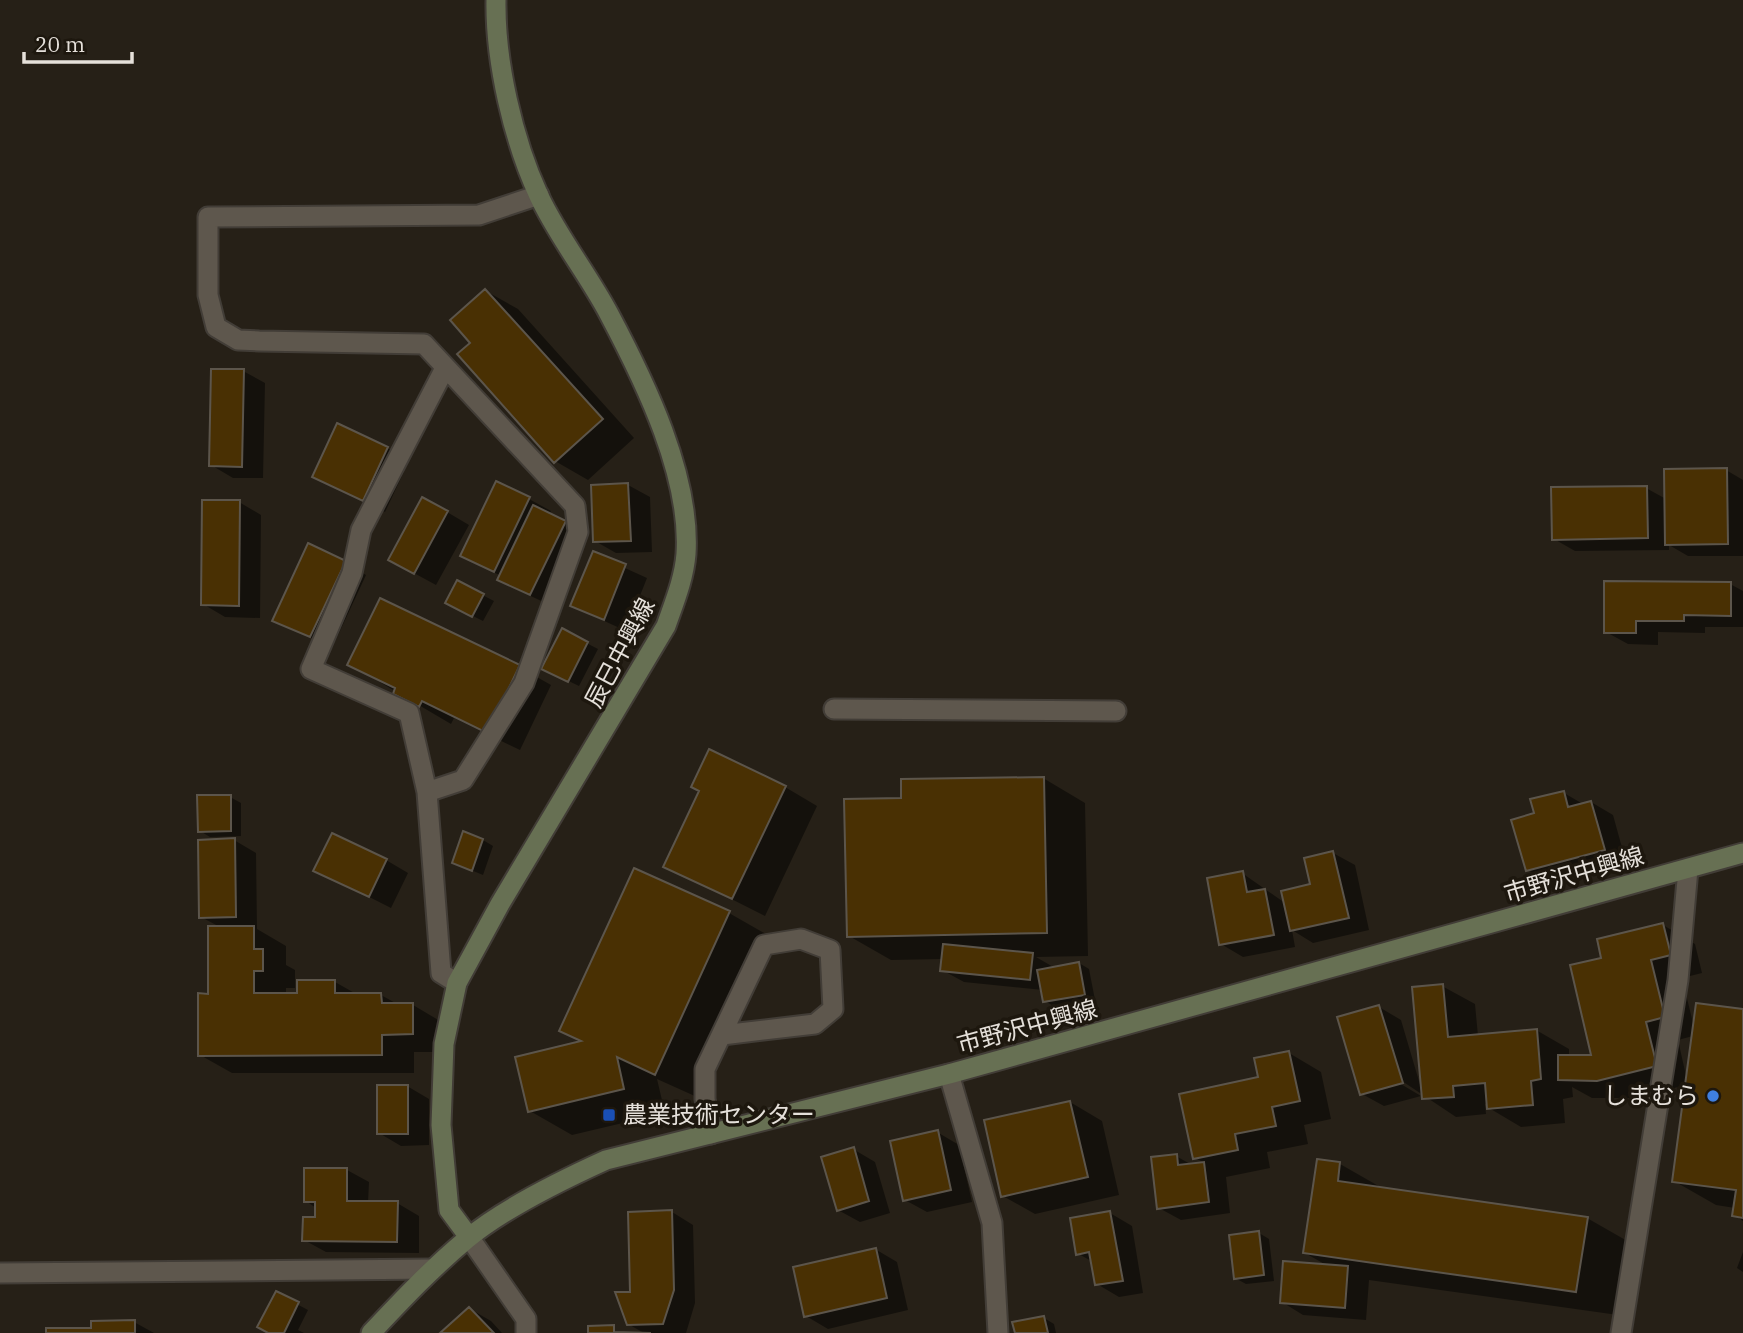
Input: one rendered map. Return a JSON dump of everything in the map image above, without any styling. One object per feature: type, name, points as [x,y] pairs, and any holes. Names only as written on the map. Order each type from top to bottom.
[{"type":"main road","name":"辰巳中興線","points":[[469,1237],[449,1210],[441,1125],[444,1045],[457,983],[500,904],[666,626],[679,590],[686,554],[682,491],[654,409],[609,314],[538,195],[505,96],[496,28],[496,0]]},
{"type":"main road","name":"市野沢中興線","points":[[371,1333],[433,1269],[469,1237],[556,1183],[607,1160],[949,1074],[1743,853]]},
{"type":"street","points":[[427,792],[463,780],[524,683],[578,531],[575,506],[424,344],[239,340],[216,327],[208,295],[208,216],[479,215],[538,195]]},
{"type":"street","points":[[445,368],[360,530],[352,573],[311,669],[409,713],[427,792],[441,973],[457,983]]},
{"type":"street","points":[[834,709],[1116,711]]},
{"type":"street","points":[[1621,1333],[1678,980],[1688,869]]},
{"type":"street","points":[[710,1134],[705,1099],[705,1069],[764,945],[802,939],[831,950],[833,1009],[815,1024],[722,1035]]},
{"type":"street","points":[[949,1074],[992,1223],[998,1333]]},
{"type":"street","points":[[469,1237],[526,1319],[526,1333]]},
{"type":"street","points":[[0,1273],[433,1269]]},
{"type":"building","points":[[485,289],[603,419],[554,463],[457,354],[470,343],[450,320]]},
{"type":"building","points":[[211,369],[244,369],[242,467],[209,466]]},
{"type":"building","points":[[337,423],[388,447],[363,501],[312,477]]},
{"type":"building","points":[[1727,468],[1728,544],[1665,545],[1664,469]]},
{"type":"building","points":[[496,481],[530,497],[494,572],[460,556]]},
{"type":"building","points":[[628,483],[631,541],[593,542],[591,485]]},
{"type":"building","points":[[1647,486],[1648,538],[1552,540],[1551,487]]},
{"type":"building","points":[[422,497],[448,511],[414,574],[388,560]]},
{"type":"building","points":[[202,500],[240,500],[239,606],[201,605]]},
{"type":"building","points":[[533,505],[566,521],[530,595],[497,580]]},
{"type":"building","points":[[308,543],[346,561],[310,637],[272,621]]},
{"type":"building","points":[[593,551],[626,564],[604,620],[570,606]]},
{"type":"building","points":[[457,580],[484,594],[472,617],[445,603]]},
{"type":"building","points":[[1604,581],[1731,582],[1731,616],[1684,615],[1684,621],[1636,621],[1636,633],[1604,633]]},
{"type":"building","points":[[380,598],[520,665],[487,733],[422,701],[419,707],[393,694],[395,688],[347,665]]},
{"type":"building","points":[[562,628],[588,642],[568,682],[541,669]]},
{"type":"building","points":[[709,749],[786,786],[732,899],[663,867],[699,791],[691,787]]},
{"type":"building","points":[[1044,777],[1047,933],[847,937],[844,799],[901,798],[901,779]]},
{"type":"building","points":[[1564,791],[1568,807],[1591,801],[1605,850],[1526,871],[1511,820],[1534,813],[1530,799]]},
{"type":"building","points":[[197,795],[231,795],[231,831],[198,832]]},
{"type":"building","points":[[463,831],[483,839],[472,871],[452,863]]},
{"type":"building","points":[[332,833],[387,859],[369,897],[313,871]]},
{"type":"building","points":[[235,838],[236,917],[199,918],[198,840]]},
{"type":"building","points":[[1333,851],[1349,918],[1290,931],[1281,891],[1310,884],[1304,858]]},
{"type":"building","points":[[634,868],[730,911],[655,1075],[617,1057],[624,1089],[528,1112],[515,1057],[581,1041],[559,1031]]},
{"type":"building","points":[[1243,871],[1247,892],[1265,889],[1274,935],[1219,945],[1207,878]]},
{"type":"building","points":[[1663,923],[1671,955],[1651,960],[1665,1017],[1646,1022],[1657,1066],[1597,1081],[1558,1080],[1558,1055],[1591,1055],[1570,965],[1601,958],[1597,939]]},
{"type":"building","points":[[208,926],[254,926],[254,949],[263,949],[263,971],[254,971],[254,993],[297,993],[297,980],[335,980],[335,993],[381,993],[382,1003],[413,1003],[413,1034],[382,1035],[382,1055],[198,1056],[198,993],[208,994]]},
{"type":"building","points":[[943,944],[1033,953],[1030,980],[940,971]]},
{"type":"building","points":[[1079,962],[1085,995],[1043,1002],[1037,970]]},
{"type":"building","points":[[1443,984],[1448,1037],[1537,1029],[1541,1079],[1531,1081],[1533,1105],[1487,1109],[1485,1083],[1453,1086],[1454,1097],[1422,1099],[1412,987]]},
{"type":"building","name":"しまむら","points":[[1696,1003],[1743,1009],[1743,1218],[1732,1216],[1736,1190],[1672,1182]]},
{"type":"building","points":[[1379,1005],[1403,1083],[1360,1095],[1337,1017]]},
{"type":"building","points":[[1289,1051],[1300,1101],[1272,1107],[1276,1126],[1235,1134],[1238,1150],[1193,1159],[1179,1094],[1258,1077],[1254,1058]]},
{"type":"building","points":[[377,1085],[408,1085],[408,1134],[377,1134]]},
{"type":"building","points":[[1070,1101],[1088,1177],[1001,1197],[984,1120]]},
{"type":"building","points":[[938,1130],[951,1190],[903,1201],[890,1141]]},
{"type":"building","points":[[854,1147],[869,1201],[837,1211],[821,1157]]},
{"type":"building","points":[[1177,1154],[1178,1165],[1204,1162],[1209,1202],[1157,1209],[1151,1157]]},
{"type":"building","points":[[1317,1159],[1340,1162],[1338,1181],[1588,1217],[1576,1292],[1303,1253]]},
{"type":"building","points":[[304,1168],[347,1168],[347,1201],[398,1201],[397,1242],[302,1241],[303,1217],[315,1217],[315,1202],[304,1202]]},
{"type":"building","points":[[672,1210],[674,1290],[663,1324],[627,1325],[615,1292],[630,1292],[628,1212]]},
{"type":"building","points":[[1110,1211],[1123,1281],[1095,1285],[1089,1252],[1076,1255],[1070,1218]]},
{"type":"building","points":[[1259,1231],[1264,1275],[1234,1279],[1229,1235]]},
{"type":"building","points":[[876,1248],[887,1298],[804,1317],[793,1267]]},
{"type":"building","points":[[1283,1261],[1348,1266],[1345,1308],[1280,1303]]},
{"type":"building","points":[[276,1291],[299,1302],[284,1333],[268,1333],[257,1327]]},
{"type":"building","points":[[469,1307],[494,1333],[440,1333]]},
{"type":"building","points":[[1044,1316],[1048,1333],[1015,1333],[1012,1322]]},
{"type":"building","points":[[135,1320],[135,1333],[46,1333],[46,1328],[91,1328],[91,1321]]},
{"type":"building","points":[[614,1325],[614,1332],[651,1333],[588,1333],[588,1326]]},
{"type":"place","name":"しまむら","points":[[1713,1096]]},
{"type":"place","name":"農業技術センター","points":[[609,1115]]}]
